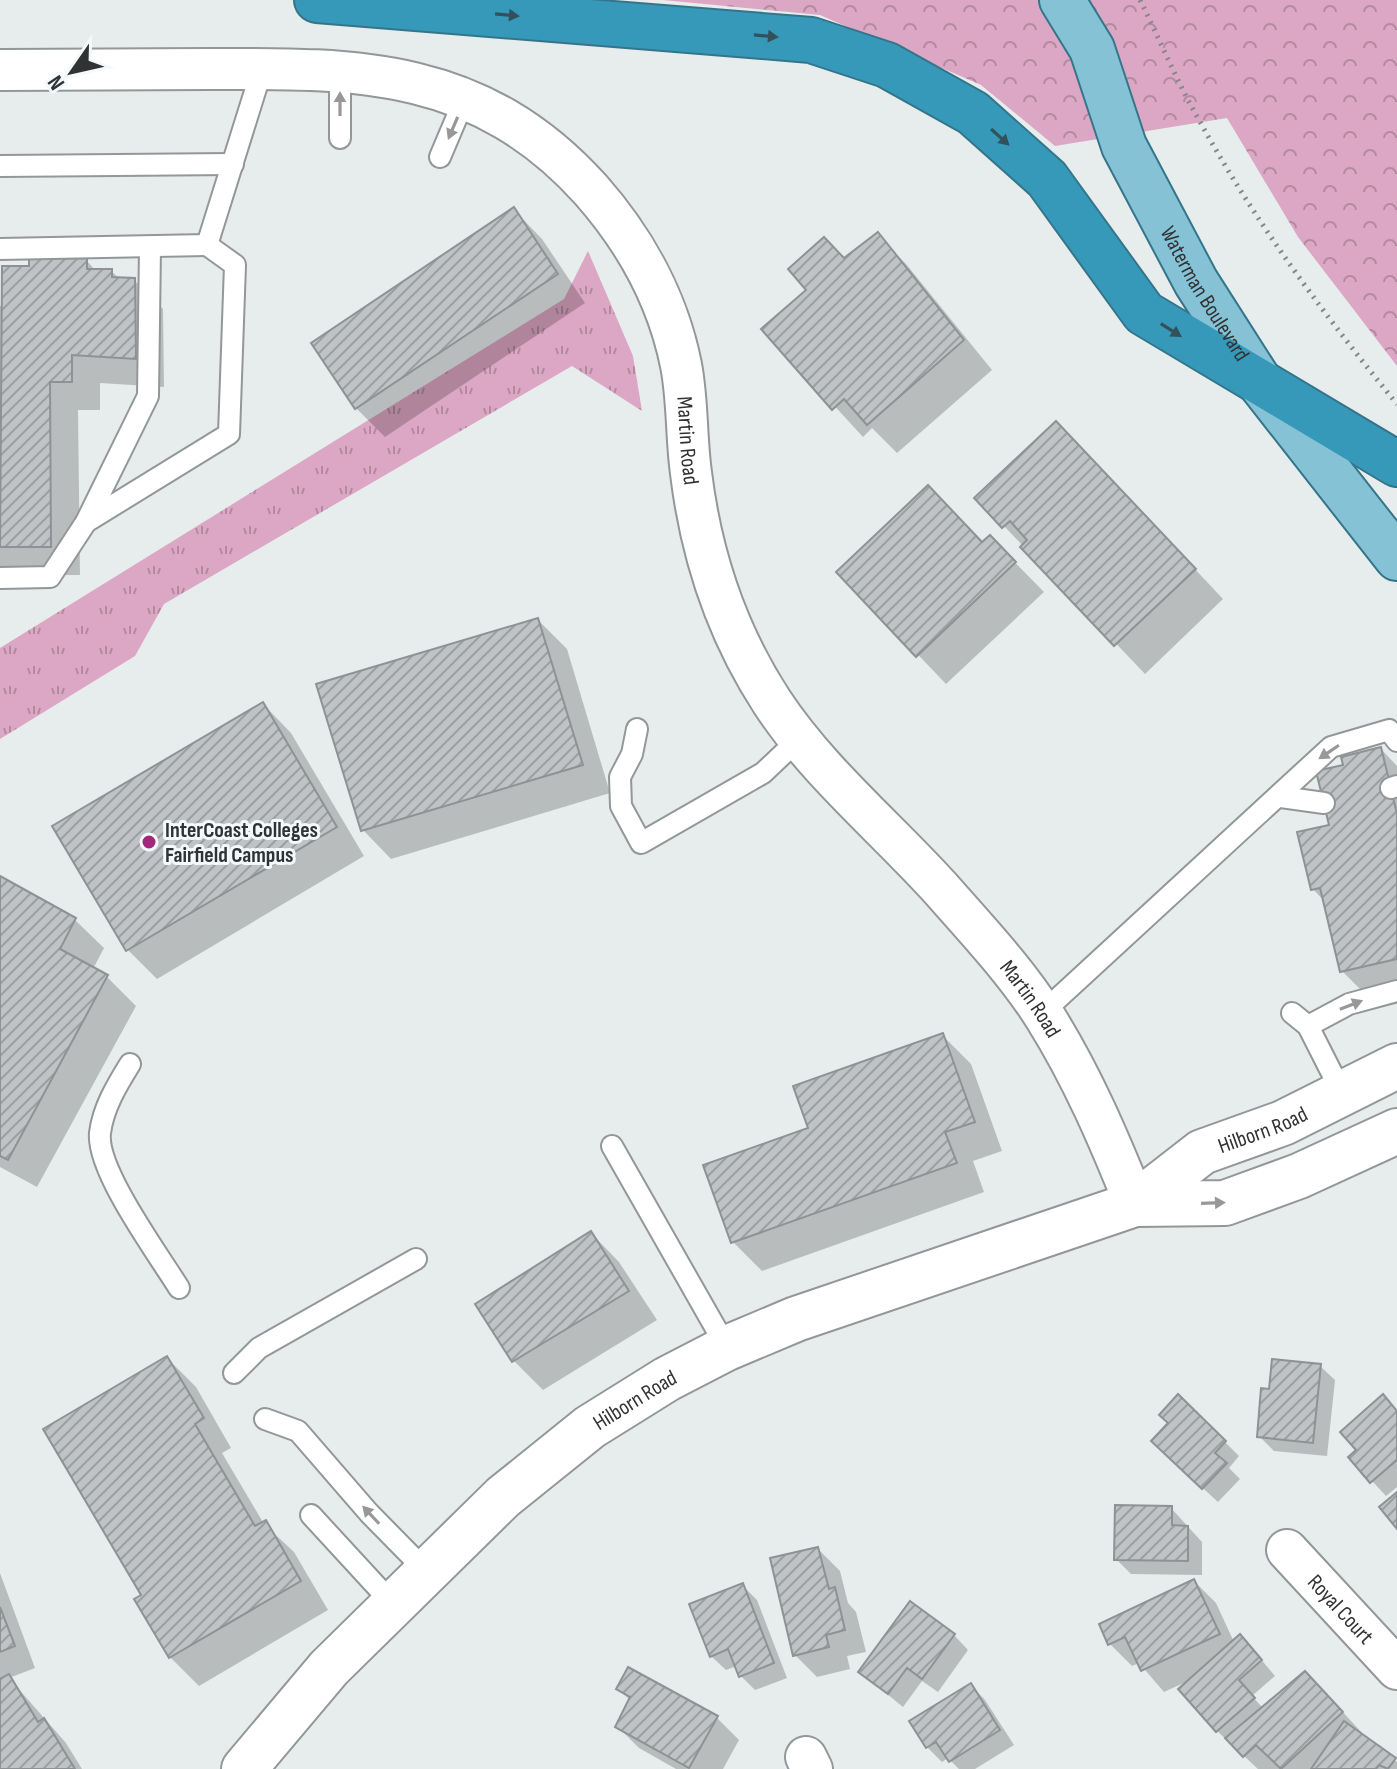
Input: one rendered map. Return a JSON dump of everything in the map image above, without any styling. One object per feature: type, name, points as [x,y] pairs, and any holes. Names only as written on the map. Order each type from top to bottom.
[{"type":"highway","points":[[317,0],[811,40],[887,65],[973,113],[1047,179],[1144,313],[1263,387],[1397,464]]},
{"type":"main road","name":"Waterman Boulevard","points":[[1062,0],[1092,49],[1124,146],[1196,282],[1263,387],[1397,558]]},
{"type":"street","name":"Martin Road","points":[[0,70],[340,70],[420,83],[465,98],[524,131],[573,171],[615,218],[650,274],[675,336],[686,392],[690,469],[698,524],[722,607],[744,656],[800,738],[940,889],[1042,1013],[1100,1119],[1135,1204]]},
{"type":"street","name":"Hilborn Road","points":[[1135,1204],[1202,1152],[1283,1123],[1397,1066]]},
{"type":"street","name":"Hilborn Road","points":[[244,1769],[329,1668],[503,1497],[590,1427],[667,1379],[727,1348],[796,1319],[1135,1204],[1225,1203],[1299,1176],[1397,1131]]},
{"type":"street","name":"Royal Court","points":[[1287,1550],[1397,1669]]},
{"type":"lane","points":[[207,245],[262,69]]},
{"type":"lane","points":[[340,70],[340,138]]},
{"type":"lane","points":[[440,157],[465,98]]},
{"type":"lane","points":[[0,166],[233,164]]},
{"type":"lane","points":[[0,249],[207,245],[235,265],[229,434],[86,522]]},
{"type":"lane","points":[[4,581],[50,577],[86,522],[148,396],[150,247]]},
{"type":"lane","points":[[637,729],[632,754],[620,777],[621,806],[641,843],[763,773],[800,738]]},
{"type":"lane","points":[[1042,1013],[1281,797],[1331,747],[1389,730],[1397,741]]},
{"type":"lane","points":[[1281,797],[1324,803]]},
{"type":"lane","points":[[1308,1026],[1349,1004],[1397,991]]},
{"type":"lane","points":[[1292,1013],[1308,1026],[1343,1095]]},
{"type":"lane","points":[[130,1064],[111,1096],[100,1133],[102,1159],[179,1288]]},
{"type":"lane","points":[[612,1146],[727,1348]]},
{"type":"lane","points":[[234,1373],[259,1348],[416,1259]]},
{"type":"lane","points":[[265,1419],[298,1431],[369,1513],[426,1571]]},
{"type":"lane","points":[[311,1515],[392,1603]]},
{"type":"path","points":[[1140,0],[1198,118],[1283,256],[1397,404]]},
{"type":"green space","points":[[663,0],[1397,0],[1397,366],[1298,237],[1227,118],[1055,146],[981,85],[820,15]]},
{"type":"green space","points":[[588,251],[633,356],[642,411],[572,366],[164,604],[135,656],[0,739],[0,648],[564,299]]},
{"type":"building","points":[[514,207],[558,274],[355,409],[311,343]]},
{"type":"building","points":[[878,232],[964,340],[867,425],[844,399],[832,410],[761,329],[806,290],[788,269],[824,237],[844,258]]},
{"type":"building","points":[[87,258],[87,269],[112,269],[112,277],[135,278],[136,359],[72,355],[72,382],[50,382],[51,547],[0,547],[2,266],[29,266],[29,259]]},
{"type":"building","points":[[1056,421],[1196,569],[1114,646],[1020,547],[1027,540],[1010,521],[1002,528],[974,498]]},
{"type":"building","points":[[928,485],[982,542],[990,535],[1016,562],[916,657],[836,572]]},
{"type":"building","points":[[538,618],[583,765],[361,831],[316,684]]},
{"type":"building","points":[[263,702],[337,827],[126,951],[52,826]]},
{"type":"building","points":[[1381,747],[1397,814],[1397,959],[1340,972],[1320,888],[1311,890],[1297,832],[1329,825],[1316,771],[1343,765],[1341,757]]},
{"type":"building","points":[[0,876],[76,918],[60,949],[108,975],[8,1160],[0,1156]]},
{"type":"building","points":[[943,1033],[975,1122],[945,1132],[957,1163],[731,1243],[703,1165],[808,1128],[793,1086]]},
{"type":"building","points":[[591,1231],[629,1291],[512,1362],[475,1304]]},
{"type":"building","points":[[167,1356],[204,1418],[195,1424],[255,1526],[266,1520],[301,1581],[169,1658],[134,1599],[141,1595],[43,1429]]},
{"type":"building","points":[[1272,1359],[1321,1364],[1313,1443],[1257,1437],[1261,1388],[1269,1389]]},
{"type":"building","points":[[1178,1394],[1226,1441],[1215,1453],[1227,1463],[1202,1489],[1151,1441],[1168,1423],[1159,1415]]},
{"type":"building","points":[[1383,1394],[1397,1411],[1397,1460],[1370,1483],[1348,1457],[1356,1450],[1340,1432]]},
{"type":"building","points":[[1397,1492],[1397,1529],[1379,1507]]},
{"type":"building","points":[[1115,1505],[1172,1506],[1172,1525],[1188,1526],[1188,1561],[1114,1560]]},
{"type":"building","points":[[818,1547],[829,1589],[835,1587],[845,1630],[826,1635],[829,1647],[793,1656],[770,1558]]},
{"type":"building","points":[[1194,1579],[1220,1634],[1141,1671],[1125,1637],[1108,1645],[1099,1624]]},
{"type":"building","points":[[743,1583],[774,1663],[739,1677],[728,1649],[710,1657],[689,1604]]},
{"type":"building","points":[[910,1601],[955,1634],[922,1679],[907,1668],[888,1694],[858,1672]]},
{"type":"building","points":[[0,1607],[15,1646],[0,1652]]},
{"type":"building","points":[[1240,1634],[1262,1660],[1239,1680],[1255,1698],[1216,1732],[1178,1689]]},
{"type":"building","points":[[628,1667],[718,1716],[689,1768],[615,1727],[630,1697],[616,1689]]},
{"type":"building","points":[[1305,1671],[1343,1712],[1281,1769],[1256,1745],[1243,1757],[1225,1738]]},
{"type":"building","points":[[9,1674],[38,1722],[44,1718],[75,1769],[0,1769],[0,1679]]},
{"type":"building","points":[[971,1683],[1000,1730],[949,1762],[936,1742],[926,1748],[909,1721]]},
{"type":"building","points":[[1344,1721],[1396,1758],[1388,1769],[1379,1765],[1376,1769],[1311,1769]]},
{"type":"place","name":"InterCoast Colleges Fairfield Campus","points":[[149,842]]}]
